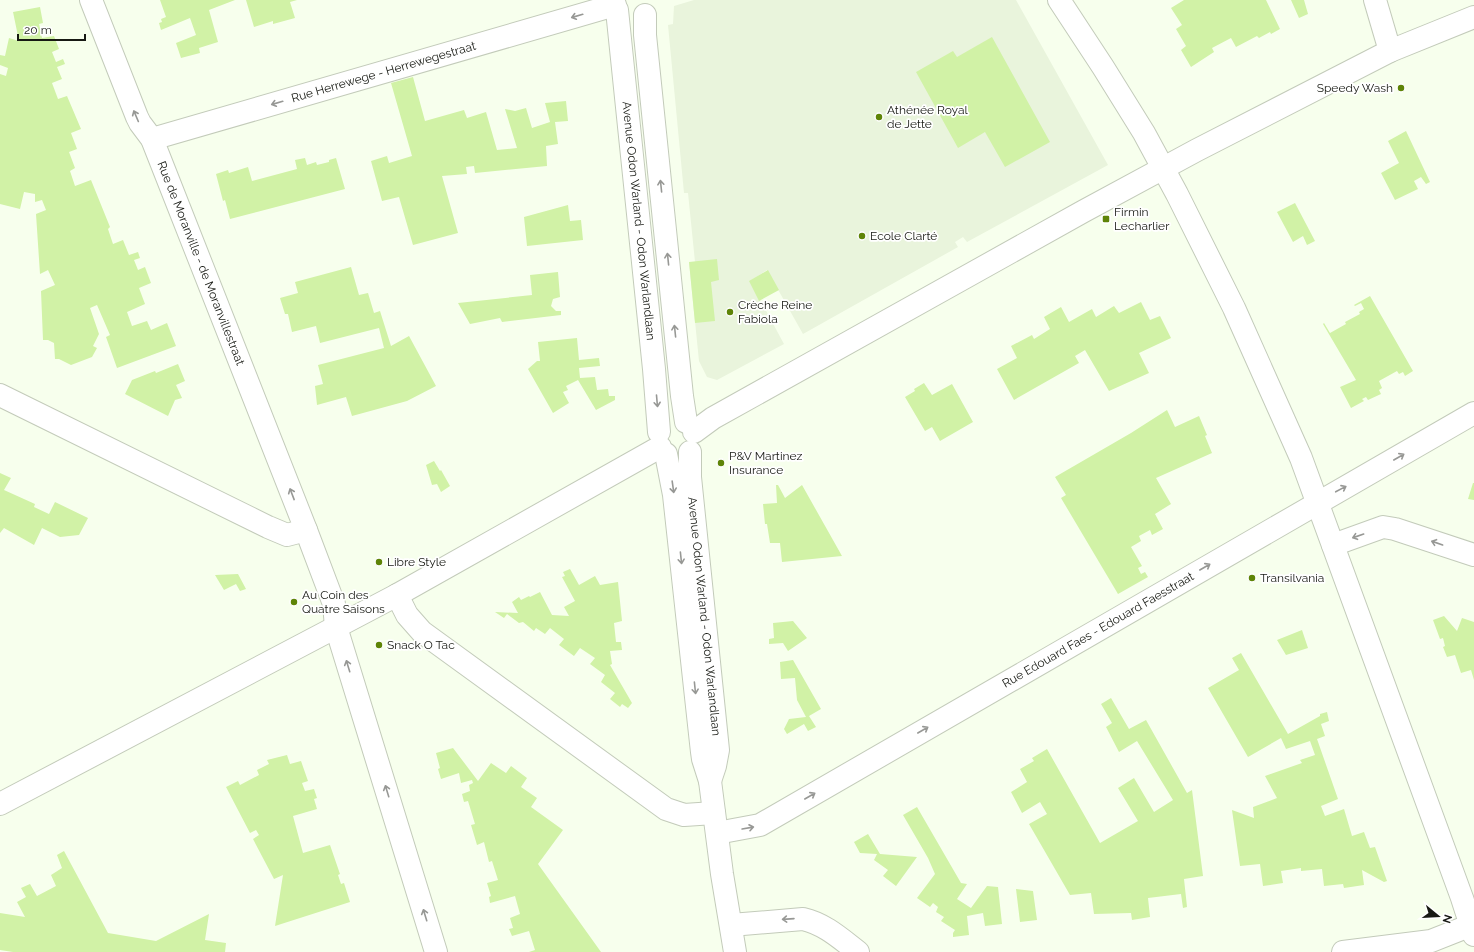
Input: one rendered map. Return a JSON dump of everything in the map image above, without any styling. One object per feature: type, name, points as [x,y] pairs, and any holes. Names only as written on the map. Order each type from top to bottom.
[{"type":"street","name":"Rue de Moranville - de Moranvillestraat","points":[[91,0],[137,117],[152,139],[334,604],[336,627],[436,952]]},
{"type":"street","points":[[1059,0],[1107,73],[1144,133],[1163,168],[1234,308],[1301,458],[1473,928],[1431,941],[1343,952]]},
{"type":"street","points":[[1375,0],[1390,51]]},
{"type":"street","name":"Rue Herrewege - Herrewegestraat","points":[[152,139],[615,5]]},
{"type":"street","points":[[615,5],[620,15],[633,19],[640,18],[649,7]]},
{"type":"street","name":"Avenue Odon Warland - Odon Warlandlaan","points":[[615,5],[662,444],[674,495],[702,752],[710,781],[735,952]]},
{"type":"street","name":"Avenue Odon Warland - Odon Warlandlaan","points":[[649,7],[645,35],[683,409],[690,435],[690,477],[718,750],[710,781]]},
{"type":"street","points":[[690,435],[678,420],[670,421],[663,426],[662,444],[672,457],[679,458],[685,456],[690,435],[706,422],[1163,168],[1390,51],[1474,17]]},
{"type":"street","points":[[0,395],[268,527],[287,535],[306,530]]},
{"type":"street","name":"Rue Edouard Faes - Edouard Faesstraat","points":[[397,595],[407,615],[422,632],[666,809],[716,823],[760,825],[1474,413]]},
{"type":"street","points":[[0,804],[397,595],[662,444]]},
{"type":"street","points":[[1333,545],[1383,527],[1396,529],[1474,555]]},
{"type":"street","points":[[731,925],[792,919],[813,921],[825,927],[858,952]]},
{"type":"shaded area","name":"Athénée Royal de Jette","points":[[694,0],[1016,0],[1108,165],[967,242],[963,237],[955,242],[958,247],[803,334],[767,270],[750,281],[784,344],[717,380],[707,377],[699,361],[689,262],[695,262],[688,193],[684,193],[668,25],[673,24],[674,6]]},
{"type":"green space","points":[[160,0],[235,0],[209,10],[218,42],[199,48],[200,53],[181,58],[176,43],[196,35],[190,18],[161,30],[159,23],[162,22],[161,19],[166,17]]},
{"type":"green space","points":[[246,0],[297,0],[290,2],[295,18],[273,24],[273,21],[254,27]]},
{"type":"green space","points":[[1184,0],[1266,0],[1280,29],[1259,38],[1257,36],[1236,47],[1231,38],[1212,48],[1214,52],[1191,67],[1181,50],[1186,46],[1176,29],[1182,25],[1171,8]]},
{"type":"green space","points":[[1291,0],[1304,0],[1308,14],[1299,18]]},
{"type":"green space","points":[[40,7],[43,23],[39,24],[42,38],[54,36],[59,49],[52,52],[56,62],[63,59],[65,64],[57,67],[62,79],[52,83],[58,99],[67,96],[81,129],[71,133],[77,149],[69,152],[75,168],[70,171],[75,186],[91,180],[110,227],[108,229],[113,244],[123,240],[129,255],[138,252],[140,258],[134,260],[138,270],[145,267],[151,283],[139,288],[145,304],[127,312],[132,326],[147,321],[151,330],[167,323],[176,346],[117,368],[106,337],[110,335],[97,305],[90,308],[99,334],[93,346],[97,348],[92,357],[71,365],[59,359],[55,359],[54,343],[48,340],[43,340],[41,291],[55,285],[48,270],[40,274],[36,214],[46,210],[42,200],[35,202],[35,194],[24,192],[20,209],[0,204],[0,74],[6,76],[8,68],[0,65],[0,55],[5,56],[9,38],[19,41],[13,12]]},
{"type":"green space","points":[[992,37],[1050,142],[1005,167],[985,132],[958,148],[916,72],[953,51],[957,57]]},
{"type":"green space","points":[[413,77],[425,121],[464,110],[467,118],[486,112],[497,150],[517,148],[505,109],[515,111],[526,108],[532,128],[550,122],[545,103],[566,101],[568,121],[555,122],[558,144],[546,146],[547,166],[475,173],[474,166],[466,167],[467,174],[442,176],[458,233],[413,245],[399,197],[382,201],[371,161],[387,156],[389,163],[412,156],[391,83]]},
{"type":"green space","points":[[1406,131],[1430,182],[1426,184],[1421,177],[1414,181],[1418,189],[1395,200],[1381,173],[1399,163],[1388,141]]},
{"type":"green space","points":[[305,158],[307,165],[316,162],[317,165],[329,162],[329,160],[336,158],[345,189],[230,219],[225,200],[223,201],[216,174],[228,170],[229,173],[248,167],[252,181],[297,169],[295,160]]},
{"type":"green space","points":[[1295,203],[1315,241],[1307,245],[1303,236],[1293,242],[1277,212]]},
{"type":"green space","points":[[568,205],[570,221],[581,220],[583,240],[527,246],[524,217]]},
{"type":"green space","points":[[717,259],[719,280],[711,282],[715,321],[695,323],[689,262]]},
{"type":"green space","points":[[351,267],[359,295],[368,293],[374,313],[380,311],[391,346],[409,336],[436,386],[407,401],[352,416],[346,397],[317,405],[315,386],[323,384],[318,365],[384,348],[379,328],[320,343],[316,326],[292,332],[288,314],[285,314],[280,298],[298,293],[295,282]]},
{"type":"green space","points":[[768,270],[779,290],[759,301],[749,281]]},
{"type":"green space","points":[[558,272],[560,297],[553,299],[551,306],[556,311],[561,311],[561,315],[502,322],[500,318],[470,324],[458,303],[532,295],[530,275]]},
{"type":"green space","points":[[1370,296],[1413,371],[1405,376],[1403,372],[1399,374],[1397,371],[1379,381],[1382,388],[1379,390],[1381,394],[1368,400],[1366,397],[1362,399],[1364,401],[1351,408],[1340,387],[1356,380],[1323,324],[1324,323],[1330,333],[1346,324],[1345,322],[1360,314],[1359,312],[1364,309],[1361,303],[1355,306],[1354,305]]},
{"type":"green space","points":[[1141,302],[1150,320],[1160,316],[1171,338],[1139,353],[1149,373],[1109,391],[1085,350],[1075,356],[1079,363],[1014,400],[997,369],[1017,358],[1011,346],[1032,335],[1034,339],[1050,329],[1044,317],[1061,307],[1069,322],[1092,309],[1096,317],[1114,306],[1119,313]]},
{"type":"green space","points":[[577,338],[579,360],[599,358],[600,366],[579,368],[580,378],[595,377],[597,390],[608,389],[609,396],[615,396],[615,400],[596,410],[578,380],[566,386],[568,390],[563,392],[569,403],[553,413],[528,369],[537,361],[540,361],[538,342]]},
{"type":"green space","points":[[178,364],[185,381],[176,385],[182,398],[175,400],[168,416],[125,394],[132,380],[155,371],[156,373]]},
{"type":"green space","points":[[924,383],[932,395],[952,384],[973,422],[940,441],[932,427],[925,431],[905,397]]},
{"type":"green space","points":[[1167,410],[1175,427],[1199,416],[1207,435],[1205,436],[1212,453],[1156,478],[1171,504],[1155,514],[1163,529],[1152,535],[1150,530],[1139,536],[1141,541],[1131,547],[1142,566],[1138,568],[1141,574],[1145,572],[1148,577],[1118,594],[1061,498],[1066,495],[1055,477],[1131,433]]},
{"type":"green space","points":[[434,461],[450,486],[441,492],[437,484],[432,485],[426,465]]},
{"type":"green space","points":[[0,473],[11,478],[4,490],[35,504],[34,507],[49,514],[55,502],[88,518],[79,535],[60,537],[42,528],[34,545],[4,528],[0,533]]},
{"type":"green space","points":[[1474,483],[1474,500],[1468,499]]},
{"type":"green space","points":[[776,485],[778,485],[785,498],[802,485],[842,556],[782,562],[780,543],[770,543],[767,524],[765,524],[763,504],[777,503]]},
{"type":"green space","points":[[570,569],[579,585],[595,576],[600,585],[618,582],[622,621],[614,623],[616,642],[621,642],[622,650],[610,651],[612,664],[610,665],[632,703],[628,708],[622,704],[620,707],[610,699],[615,693],[601,682],[605,675],[590,664],[595,658],[580,648],[574,656],[559,645],[564,639],[550,628],[545,634],[536,628],[534,631],[523,622],[519,623],[507,614],[504,618],[495,612],[518,613],[512,602],[519,597],[521,600],[540,592],[552,615],[569,616],[564,607],[575,601],[562,577],[565,576],[563,572]]},
{"type":"green space","points":[[238,574],[246,589],[240,591],[236,584],[224,590],[215,575]]},
{"type":"green space","points":[[1444,616],[1457,631],[1462,618],[1474,622],[1474,680],[1471,670],[1461,673],[1455,655],[1447,657],[1443,647],[1445,646],[1443,638],[1440,639],[1433,620]]},
{"type":"green space","points":[[793,621],[807,638],[788,651],[783,643],[769,644],[769,639],[774,638],[773,623]]},
{"type":"green space","points":[[1302,630],[1308,648],[1286,655],[1277,640]]},
{"type":"green space","points":[[1241,653],[1288,734],[1320,716],[1320,714],[1327,712],[1329,721],[1321,724],[1325,736],[1317,739],[1338,799],[1321,806],[1325,816],[1344,809],[1352,836],[1364,832],[1370,848],[1375,847],[1387,881],[1384,882],[1362,870],[1364,885],[1344,888],[1343,884],[1324,886],[1322,869],[1301,871],[1301,868],[1281,871],[1283,883],[1263,886],[1260,864],[1240,866],[1232,810],[1254,818],[1253,807],[1277,798],[1265,776],[1302,763],[1300,760],[1315,755],[1310,741],[1286,749],[1281,738],[1248,757],[1208,688],[1239,670],[1232,658]]},
{"type":"green space","points":[[793,660],[821,709],[809,716],[816,727],[808,731],[804,724],[787,734],[784,729],[789,719],[806,717],[797,700],[795,678],[781,679],[780,662]]},
{"type":"green space","points":[[1111,698],[1129,729],[1146,720],[1187,793],[1192,790],[1203,876],[1184,879],[1187,907],[1183,908],[1181,894],[1148,898],[1150,917],[1132,920],[1131,913],[1094,914],[1091,893],[1070,895],[1029,824],[1047,814],[1040,802],[1022,813],[1011,792],[1027,782],[1020,769],[1034,761],[1032,758],[1047,749],[1100,843],[1138,821],[1118,788],[1134,778],[1154,812],[1173,800],[1137,741],[1119,752],[1106,727],[1112,723],[1101,704]]},
{"type":"green space","points":[[453,748],[478,781],[491,763],[506,773],[511,766],[527,778],[521,787],[537,798],[531,807],[563,830],[538,864],[601,952],[529,952],[535,950],[529,931],[512,936],[509,929],[513,928],[510,918],[520,914],[515,896],[490,903],[489,897],[491,896],[487,883],[498,880],[492,861],[489,862],[484,842],[477,845],[471,825],[475,824],[468,801],[464,802],[462,794],[470,791],[469,785],[473,783],[472,780],[461,783],[459,773],[441,779],[436,753]]},
{"type":"green space","points":[[287,755],[290,764],[301,761],[308,781],[302,783],[305,791],[314,789],[317,798],[314,799],[317,809],[293,816],[303,853],[330,845],[340,874],[338,875],[341,884],[344,883],[350,902],[275,926],[283,875],[274,879],[253,839],[259,835],[256,830],[250,833],[226,787],[238,781],[240,785],[259,775],[257,770],[269,764],[267,760]]},
{"type":"green space","points":[[917,807],[961,883],[967,884],[957,899],[971,908],[987,886],[998,887],[1002,924],[985,926],[983,913],[967,916],[969,935],[953,937],[955,930],[941,921],[944,917],[936,912],[938,907],[933,903],[930,907],[917,898],[935,874],[928,858],[903,815]]},
{"type":"green space","points":[[868,834],[880,854],[917,857],[896,886],[883,876],[888,870],[874,860],[877,854],[860,853],[854,842]]},
{"type":"green space","points":[[64,851],[108,933],[156,941],[209,914],[205,940],[226,943],[225,952],[13,952],[0,950],[0,913],[25,917],[17,902],[26,897],[21,888],[30,884],[37,896],[56,886],[51,875],[62,868],[57,855]]},
{"type":"green space","points":[[1016,889],[1033,891],[1037,920],[1020,922]]},
{"type":"place","name":"Speedy Wash","points":[[1401,88]]},
{"type":"place","name":"Athénée Royal de Jette","points":[[879,117]]},
{"type":"place","name":"Firmin Lecharlier","points":[[1106,219]]},
{"type":"place","name":"Ecole Clarté","points":[[862,236]]},
{"type":"place","name":"Crèche Reine Fabiola","points":[[730,312]]},
{"type":"place","name":"P&V Martinez Insurance","points":[[721,463]]},
{"type":"place","name":"Libre Style","points":[[379,562]]},
{"type":"place","name":"Transilvania","points":[[1252,578]]},
{"type":"place","name":"Au Coin des Quatre Saisons","points":[[294,602]]},
{"type":"place","name":"Snack O Tac","points":[[379,645]]}]
